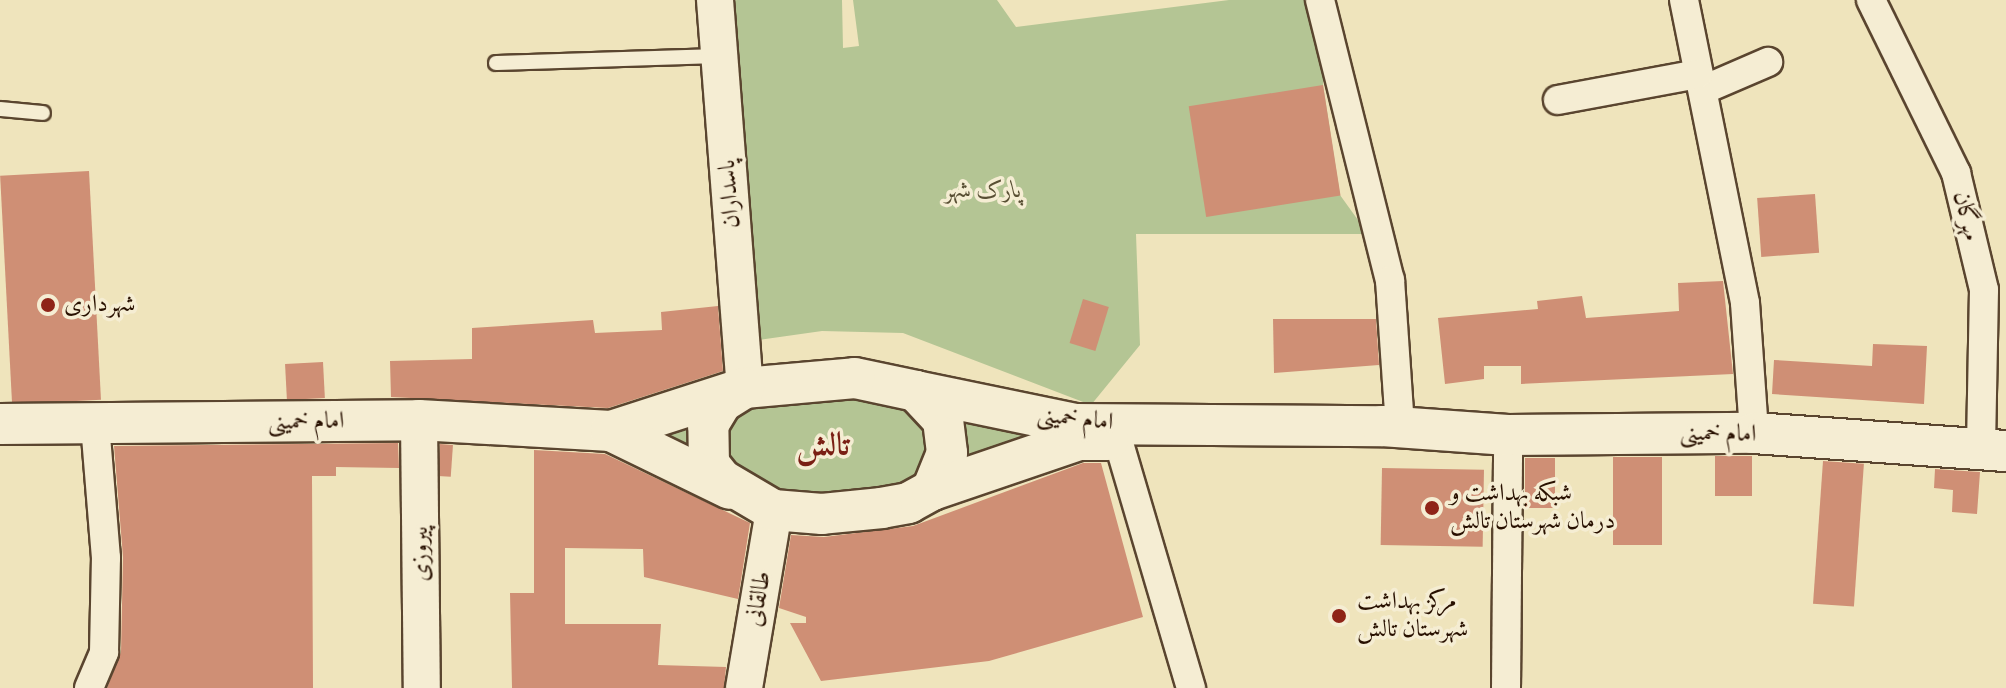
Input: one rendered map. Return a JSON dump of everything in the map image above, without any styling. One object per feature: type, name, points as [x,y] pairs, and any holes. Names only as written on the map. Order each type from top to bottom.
[{"type":"main road","points":[[855,378],[916,391],[943,420],[946,436],[942,472],[932,490],[909,503],[822,514],[775,510],[722,480],[709,464],[708,425],[722,402],[744,388],[855,378]]},
{"type":"main road","name":"امام خمینی","points":[[0,424],[419,420],[611,431],[744,388]]},
{"type":"main road","name":"امام خمینی","points":[[916,391],[1075,424],[1415,429],[1508,435],[1754,433],[1993,451]]},
{"type":"main road","name":"امام خمینی","points":[[932,490],[1079,440],[1362,437],[1415,429]]},
{"type":"main road","name":"امام خمینی","points":[[611,431],[775,510]]},
{"type":"street","name":"پاسداران","points":[[715,0],[744,388]]},
{"type":"street","points":[[1320,0],[1390,280],[1415,429]]},
{"type":"street","points":[[1684,0],[1745,303],[1754,433]]},
{"type":"street","name":"مهرگان","points":[[1871,0],[1950,160],[1963,202],[1984,290],[1993,451]]},
{"type":"street","points":[[1558,100],[1701,82],[1768,62]]},
{"type":"street","name":"پیروزی","points":[[419,420],[422,688]]},
{"type":"street","points":[[89,688],[104,652],[106,558],[95,425]]},
{"type":"street","points":[[1506,688],[1508,435]]},
{"type":"street","points":[[1118,440],[1191,688]]},
{"type":"street","name":"طالقانی","points":[[746,688],[775,510]]},
{"type":"lane","points":[[496,63],[719,56]]},
{"type":"lane","points":[[0,109],[43,113]]},
{"type":"green space","name":"پارک شهر","points":[[737,0],[842,0],[843,48],[859,46],[853,0],[997,0],[1016,27],[1229,0],[1329,0],[1323,85],[1340,195],[1368,234],[1136,234],[1140,345],[1091,405],[903,333],[822,331],[759,340],[738,62],[715,5]]},
{"type":"green space","points":[[808,379],[1079,440],[822,514],[612,431]]},
{"type":"building","points":[[1323,85],[1341,196],[1206,217],[1189,106]]},
{"type":"building","name":"شهرداری","points":[[89,171],[101,400],[12,404],[0,176]]},
{"type":"building","points":[[1815,194],[1819,253],[1761,257],[1757,198]]},
{"type":"building","points":[[1723,281],[1733,374],[1521,384],[1521,366],[1484,366],[1484,379],[1445,384],[1438,318],[1538,309],[1537,301],[1582,296],[1586,318],[1679,311],[1678,283]]},
{"type":"building","points":[[1083,299],[1109,307],[1095,351],[1070,343]]},
{"type":"building","points":[[718,306],[723,371],[608,408],[391,397],[390,361],[472,359],[472,328],[593,320],[595,333],[662,330],[661,312]]},
{"type":"building","points":[[1273,319],[1376,319],[1379,365],[1274,373]]},
{"type":"building","points":[[1873,344],[1927,346],[1924,404],[1772,394],[1774,360],[1872,366]]},
{"type":"building","points":[[323,362],[325,398],[287,400],[285,364]]},
{"type":"building","points":[[398,443],[399,468],[336,467],[336,476],[312,476],[313,688],[107,688],[121,652],[123,557],[114,446]]},
{"type":"building","points":[[440,444],[453,445],[451,477],[438,476]]},
{"type":"building","points":[[534,450],[605,454],[750,523],[738,599],[644,577],[643,549],[565,548],[565,624],[661,624],[658,665],[726,667],[724,688],[512,688],[510,593],[534,593]]},
{"type":"building","points":[[1715,456],[1752,456],[1752,496],[1715,496]]},
{"type":"building","points":[[1613,457],[1662,457],[1662,545],[1613,545]]},
{"type":"building","points":[[1525,458],[1555,458],[1555,508],[1525,508]]},
{"type":"building","points":[[1823,461],[1864,464],[1854,607],[1813,604]]},
{"type":"building","points":[[1083,463],[1101,463],[1143,617],[989,661],[821,681],[790,623],[806,623],[806,617],[779,608],[791,535],[824,537],[913,526]]},
{"type":"building","name":"شبکه بهداشت و درمان شهرستان تالش","points":[[1382,468],[1484,470],[1483,547],[1381,545]]},
{"type":"building","points":[[1935,469],[1980,472],[1977,514],[1952,512],[1953,490],[1934,488]]},
{"type":"place","name":"شهرداری","points":[[48,305]]},
{"type":"place","name":"شبکه بهداشت و درمان شهرستان تالش","points":[[1432,508]]},
{"type":"place","name":"مرکز بهداشت شهرستان تالش","points":[[1339,616]]},
{"type":"district","name":"تالش","points":[[823,445]]}]
